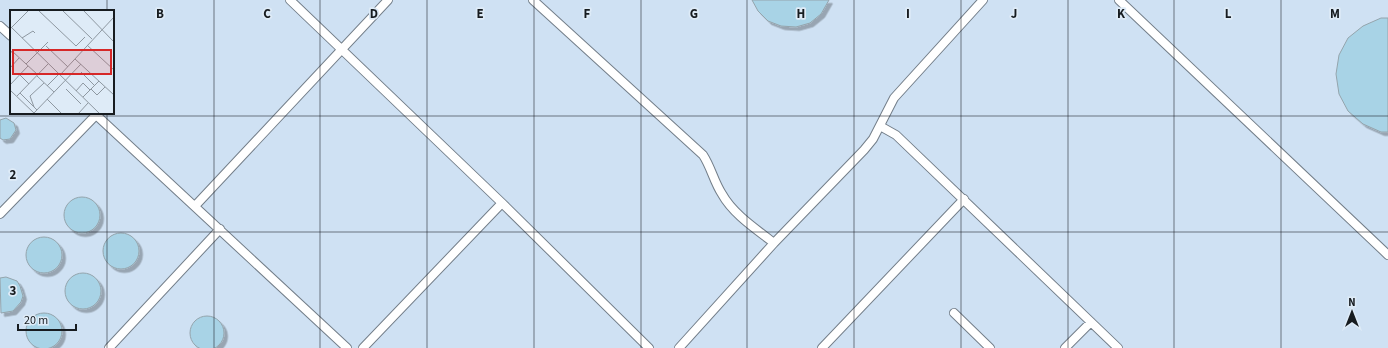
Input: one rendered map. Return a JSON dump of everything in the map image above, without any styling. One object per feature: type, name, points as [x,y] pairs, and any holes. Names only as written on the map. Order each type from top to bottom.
[{"type":"lane","points":[[290,0],[502,203],[649,348]]},
{"type":"lane","points":[[195,206],[388,0]]},
{"type":"lane","points":[[533,0],[703,155],[722,195],[732,209],[774,243]]},
{"type":"lane","points":[[679,348],[774,243],[864,150],[880,126],[894,98],[983,0]]},
{"type":"lane","points":[[1119,0],[1388,254]]},
{"type":"lane","points":[[0,26],[10,35]]},
{"type":"lane","points":[[0,214],[95,114],[347,348]]},
{"type":"lane","points":[[880,126],[896,135],[1118,348]]},
{"type":"lane","points":[[822,348],[964,200]]},
{"type":"lane","points":[[363,348],[502,203]]},
{"type":"lane","points":[[109,348],[220,229]]},
{"type":"lane","points":[[954,313],[990,348]]},
{"type":"lane","points":[[1065,348],[1091,322]]},
{"type":"shaded area","points":[[0,0],[1388,0],[1388,348],[0,348]]},
{"type":"building","points":[[752,0],[829,0],[821,14],[810,23],[796,27],[781,26],[768,21],[758,11]]},
{"type":"building","points":[[1381,18],[1388,18],[1388,132],[1381,132],[1363,124],[1348,111],[1339,94],[1336,74],[1339,55],[1348,38],[1363,26]]},
{"type":"building","points":[[6,118],[14,123],[16,130],[10,139],[3,140],[0,138],[0,120]]},
{"type":"building","points":[[82,197],[92,200],[97,205],[100,215],[97,225],[92,230],[82,233],[72,230],[67,225],[64,215],[67,205],[72,200]]},
{"type":"building","points":[[121,233],[131,236],[136,241],[139,251],[136,261],[131,266],[121,269],[111,266],[106,261],[103,251],[106,241],[111,236]]},
{"type":"building","points":[[44,237],[54,240],[59,245],[62,255],[59,265],[54,270],[44,273],[34,270],[29,265],[26,255],[29,245],[34,240]]},
{"type":"building","points":[[83,273],[93,276],[98,281],[101,291],[98,301],[93,306],[83,309],[73,306],[68,301],[65,291],[68,281],[73,276]]},
{"type":"building","points":[[6,277],[17,281],[23,296],[21,302],[13,311],[1,313],[0,278]]},
{"type":"building","points":[[44,313],[54,316],[59,321],[62,331],[59,341],[54,346],[44,349],[34,346],[29,341],[26,331],[29,321],[34,316]]},
{"type":"building","points":[[207,316],[219,321],[224,333],[219,345],[210,349],[204,349],[195,345],[190,333],[195,321]]}]
